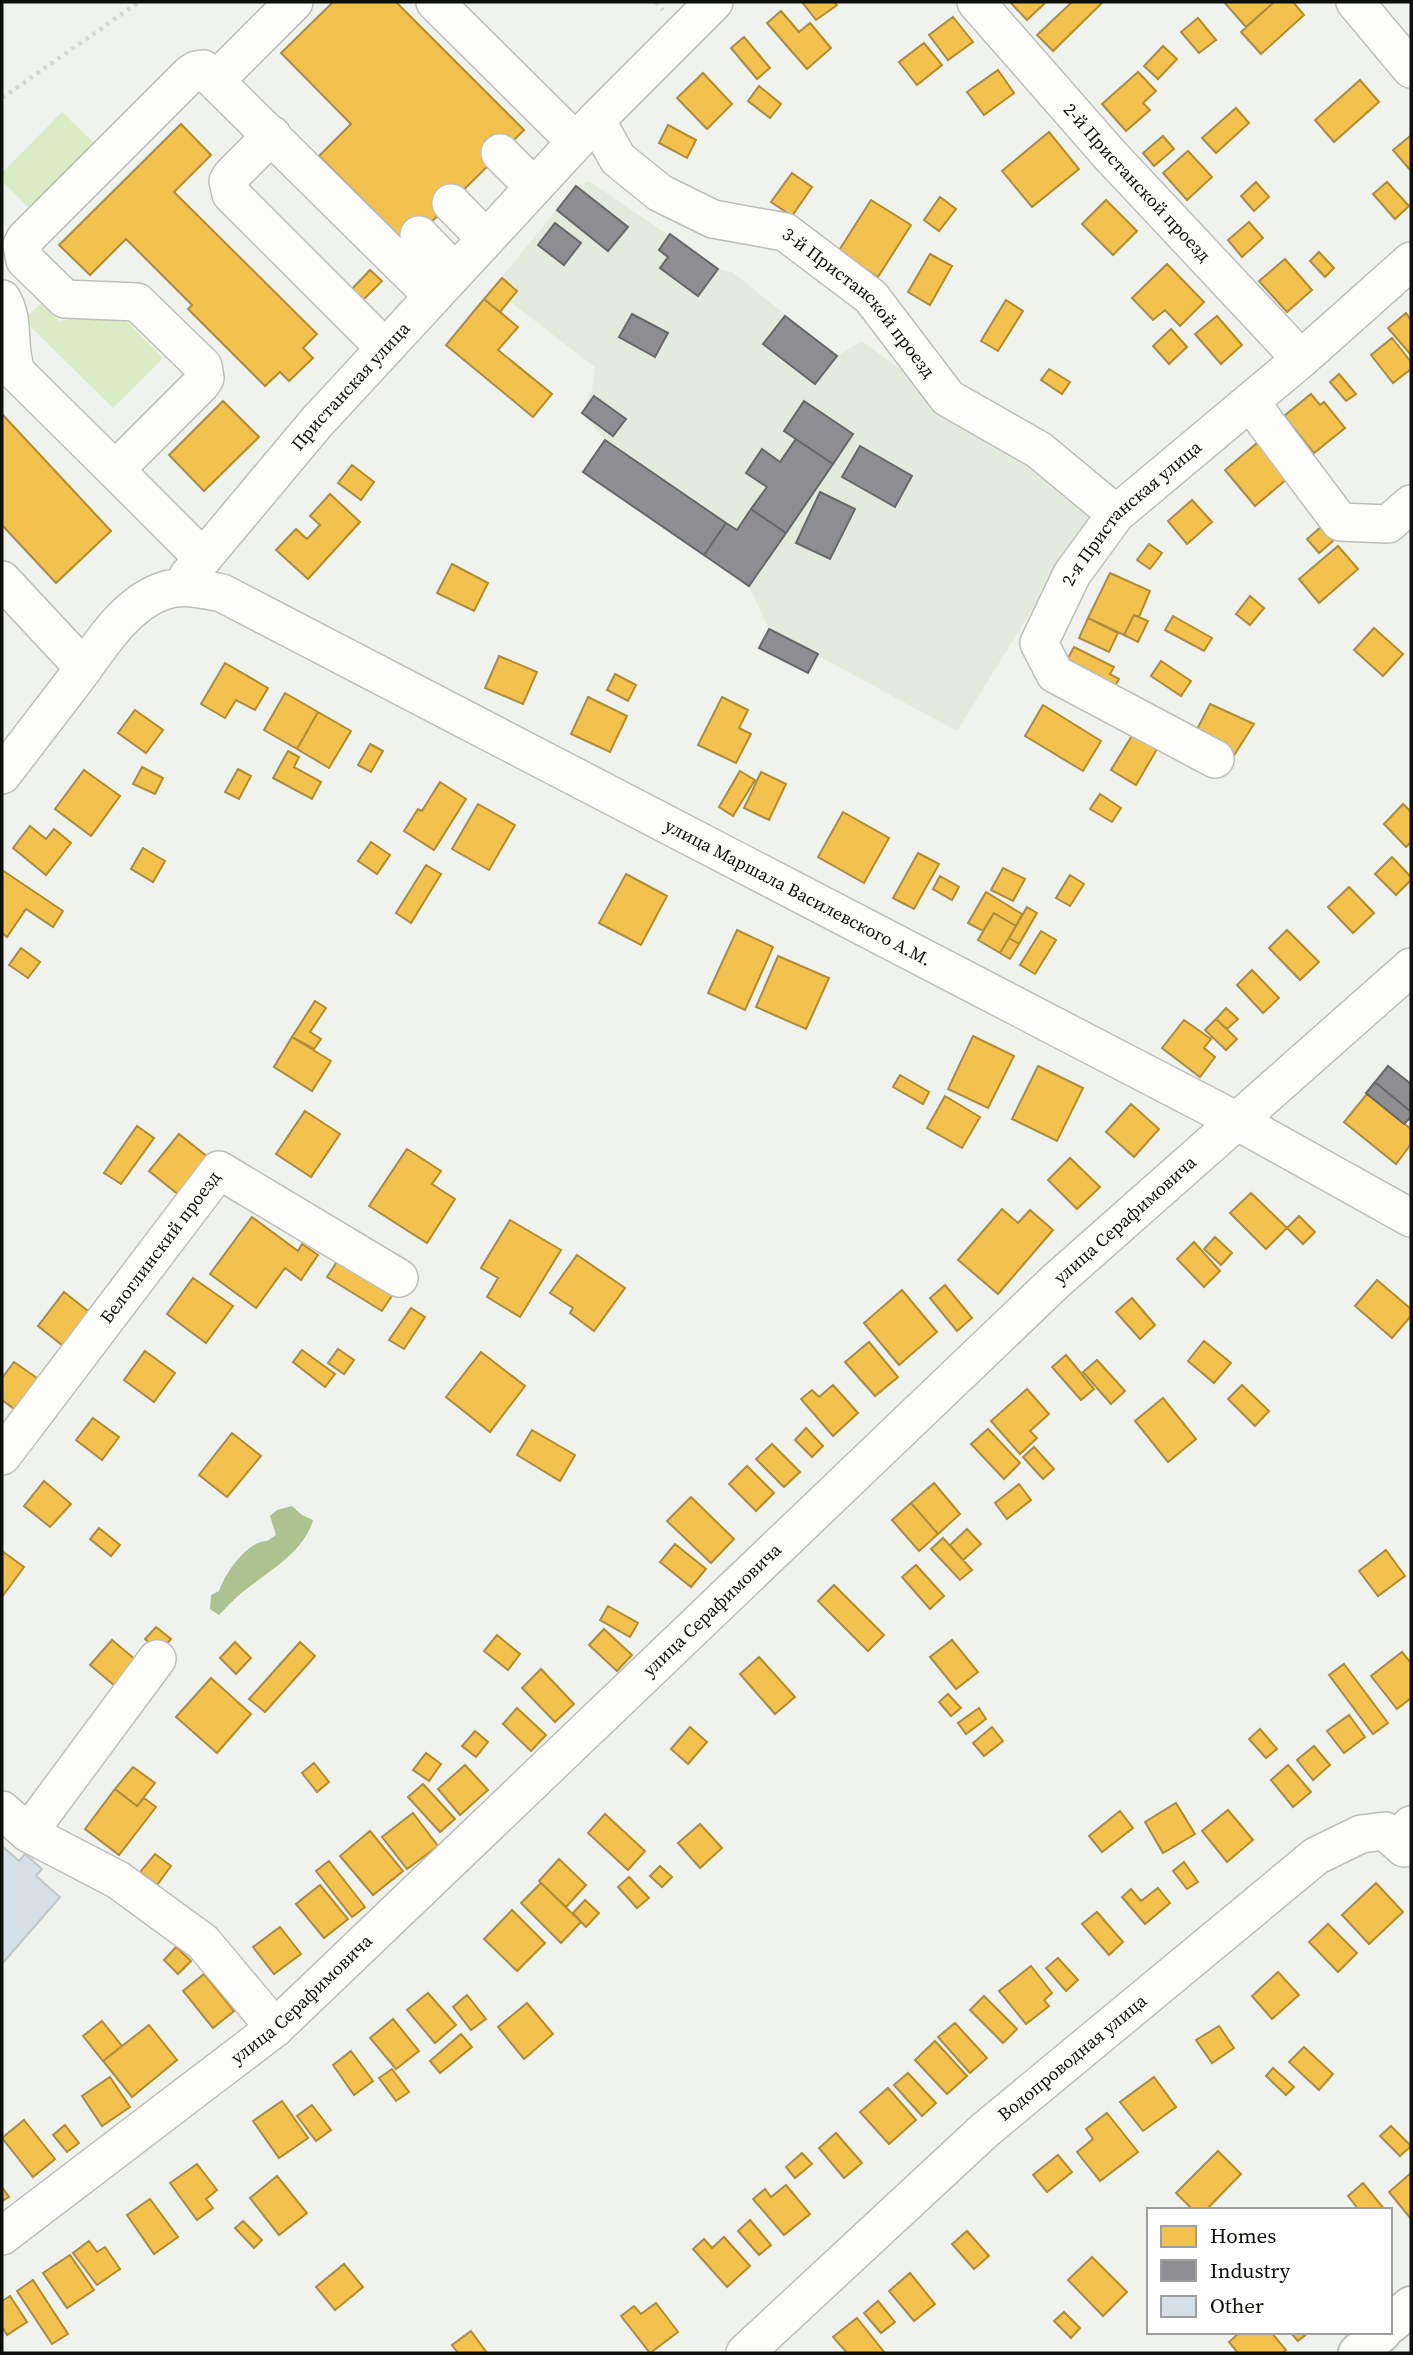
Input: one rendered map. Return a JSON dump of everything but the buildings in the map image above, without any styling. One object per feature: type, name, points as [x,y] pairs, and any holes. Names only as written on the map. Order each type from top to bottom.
[{"type":"main road","points":[[1392,2322],[1411,2305]]},
{"type":"main road","points":[[1358,2353],[1380,2334]]},
{"type":"street","points":[[216,80],[295,2]]},
{"type":"street","name":"3-й Пристанской проезд","points":[[435,2],[660,193],[713,219],[785,232],[871,297],[948,398],[1039,450],[1116,514]]},
{"type":"street","name":"Пристанская улица","points":[[6,758],[135,608],[161,591],[178,587],[316,423],[586,131],[714,2]]},
{"type":"street","name":"2-й Пристанской проезд","points":[[976,2],[1109,154],[1301,359]]},
{"type":"street","points":[[1355,2],[1411,69]]},
{"type":"street","points":[[115,470],[202,383],[205,378],[203,366],[137,302],[65,299],[25,260],[22,245],[25,239],[196,70],[203,69],[216,80],[272,135],[444,284]]},
{"type":"street","points":[[272,135],[232,175],[228,181],[231,194],[385,348]]},
{"type":"street","points":[[500,153],[534,187]]},
{"type":"street","points":[[451,203],[486,239]]},
{"type":"street","points":[[419,235],[444,284]]},
{"type":"street","name":"2-я Пристанская улица","points":[[1215,759],[1055,674],[1039,643],[1072,574],[1116,514],[1301,359],[1411,261]]},
{"type":"street","points":[[2,299],[10,317],[13,358],[18,373],[203,558]]},
{"type":"street","points":[[1250,402],[1340,522],[1388,524],[1411,504]]},
{"type":"street","points":[[2,580],[84,668]]},
{"type":"street","name":"улица Маршала Василевского А.М.","points":[[178,587],[222,593],[248,606],[1237,1121],[1411,1218]]},
{"type":"street","name":"улица Серафимовича","points":[[2,2236],[275,2028],[1056,1280],[1411,967]]},
{"type":"street","name":"Белоглинский проезд","points":[[2,1456],[219,1170],[399,1278]]},
{"type":"street","points":[[157,1659],[15,1822],[118,1880],[203,1942],[275,2028]]},
{"type":"street","name":"Водопроводная улица","points":[[745,2353],[985,2130],[1315,1856],[1362,1834],[1385,1830],[1409,1843]]},
{"type":"path","points":[[2,98],[139,2]]},
{"type":"shaded area","points":[[62,112],[95,144],[30,209],[2,181],[2,173]]},
{"type":"shaded area","points":[[589,181],[718,269],[732,272],[837,356],[862,341],[1092,512],[957,731],[769,629],[749,586],[583,472],[605,440],[582,413],[592,390],[595,367],[509,301],[500,312],[484,299],[576,186]]},
{"type":"shaded area","points":[[41,303],[59,321],[115,310],[163,358],[113,408],[24,320]]},
{"type":"shaded area","points":[[292,1506],[313,1520],[301,1543],[219,1615],[210,1609],[211,1595],[219,1591],[238,1559],[252,1546],[276,1535],[270,1516],[277,1510]]}]
